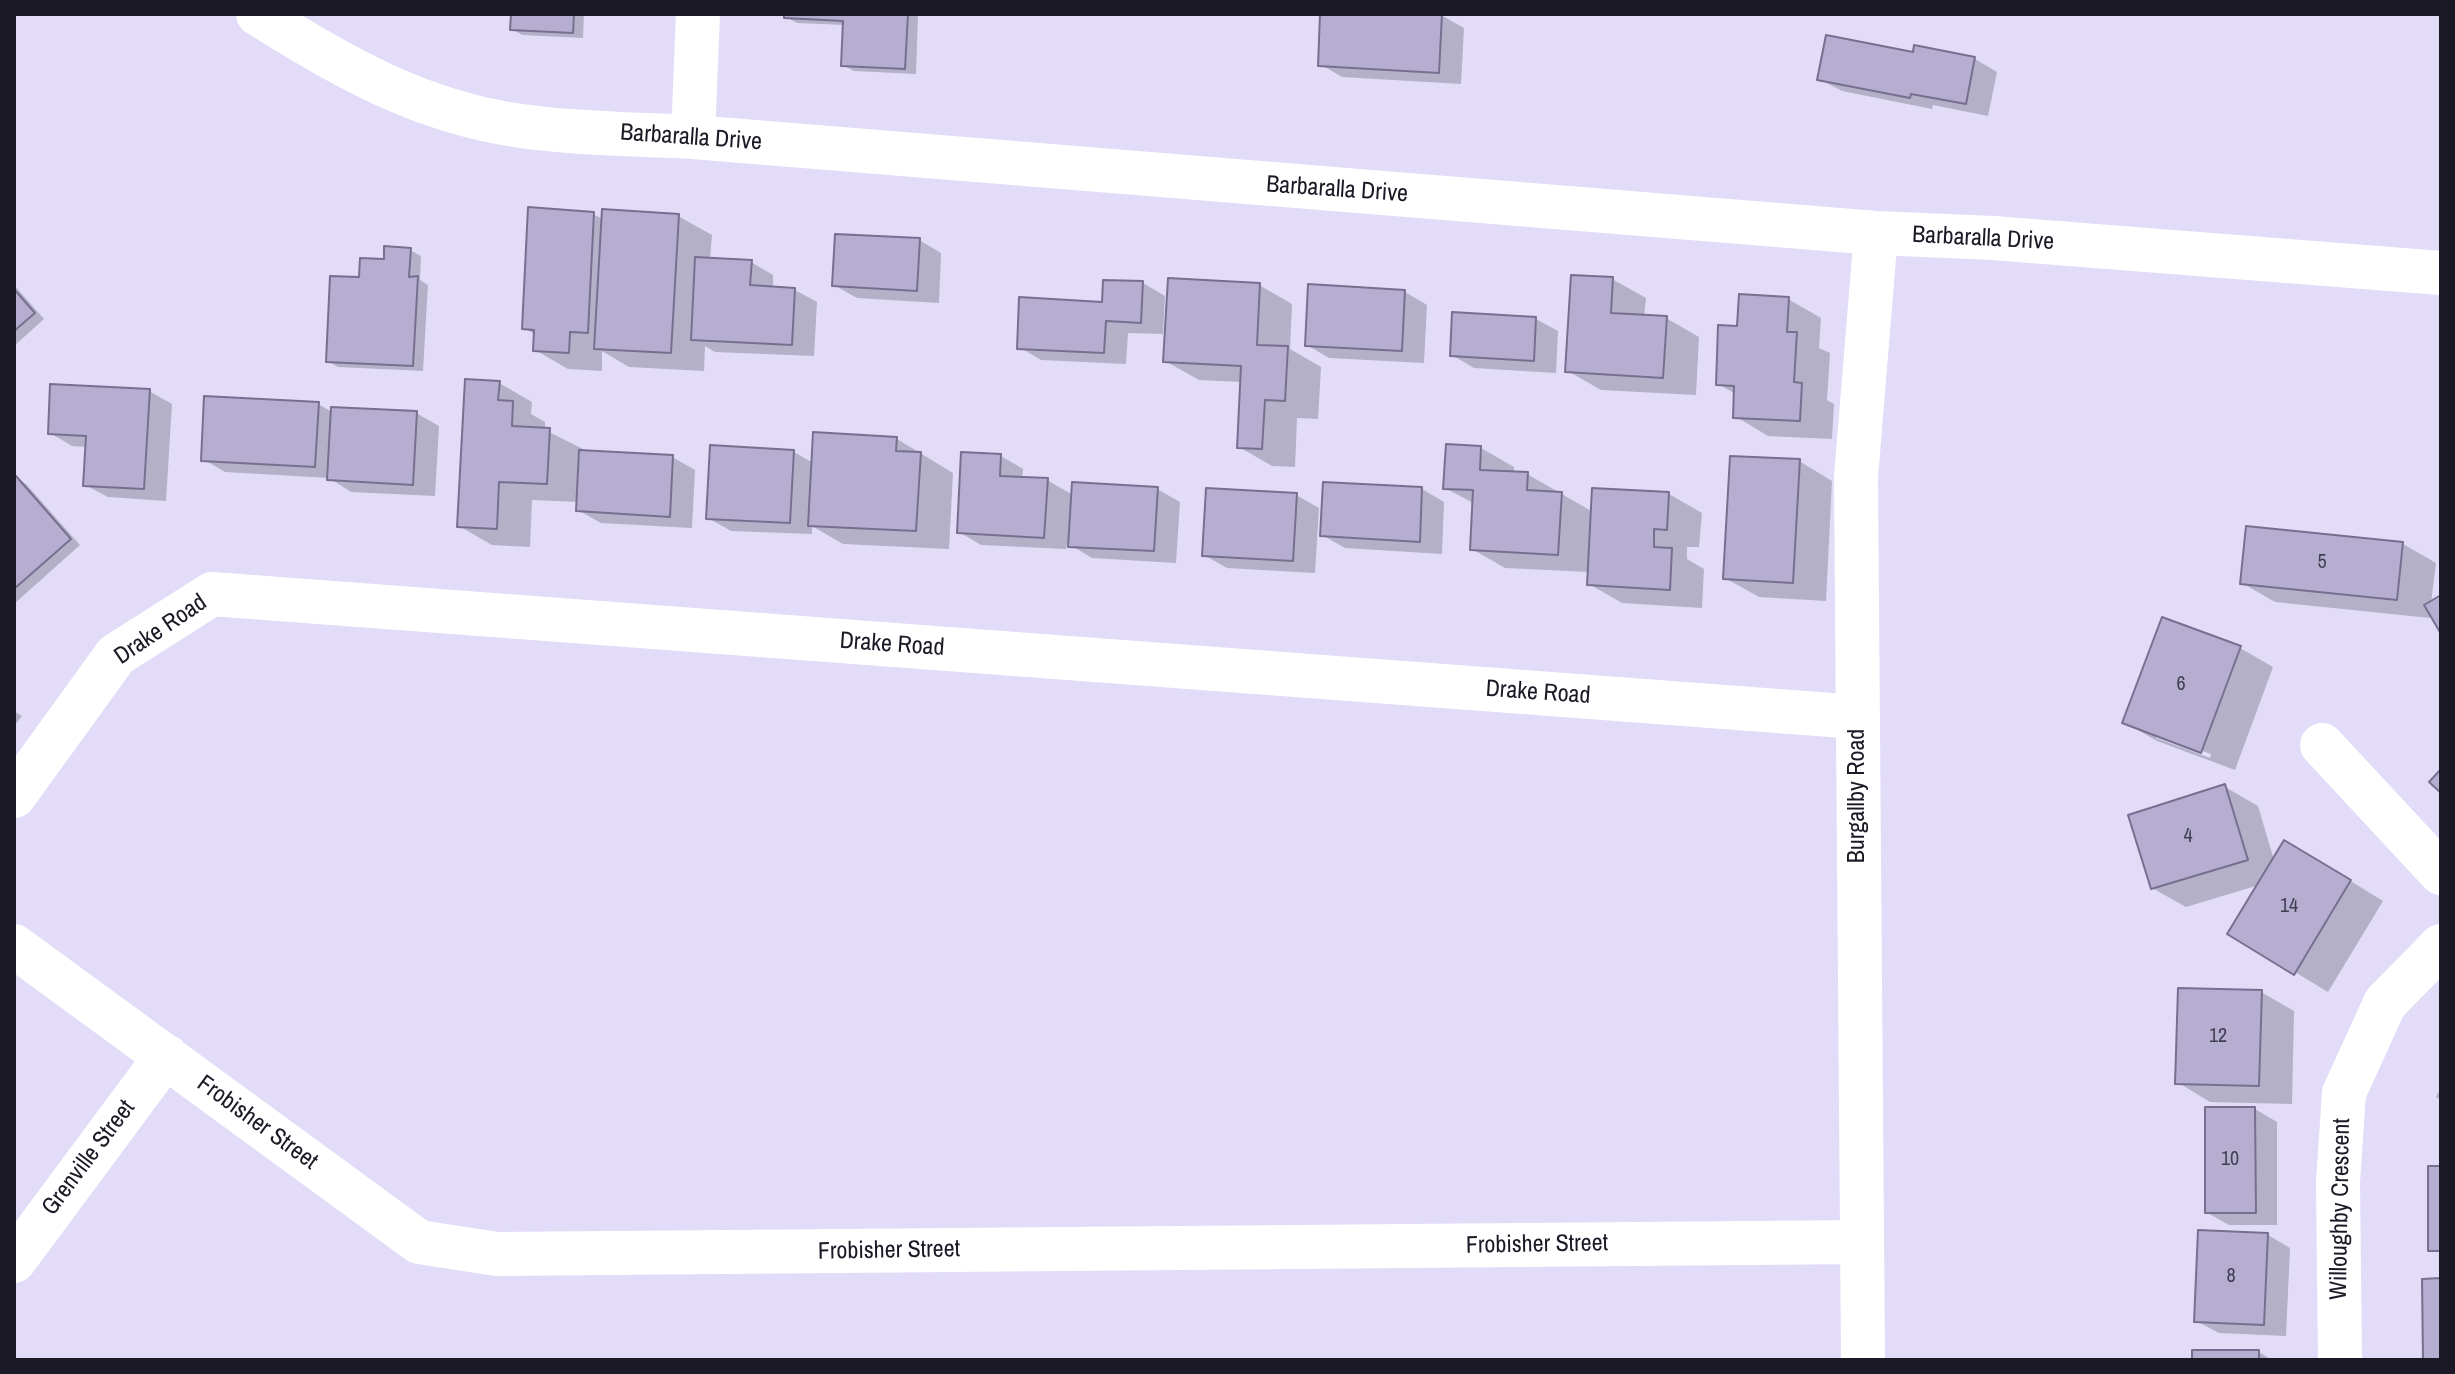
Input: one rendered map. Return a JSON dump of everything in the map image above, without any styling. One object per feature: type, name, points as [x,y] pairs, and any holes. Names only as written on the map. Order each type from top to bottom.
[{"type":"street","name":"Barbaralla Drive","points":[[258,14],[339,65],[396,92],[440,107],[521,126],[693,137],[1876,233],[1993,238],[2441,273]]},
{"type":"street","points":[[693,137],[698,14]]},
{"type":"street","name":"Burgallby Road","points":[[1863,1360],[1856,477],[1876,233]]},
{"type":"street","name":"Drake Road","points":[[14,796],[116,655],[212,594],[1858,717]]},
{"type":"street","points":[[2322,745],[2441,873]]},
{"type":"street","name":"Frobisher Street","points":[[14,946],[419,1242],[497,1254],[1862,1242]]},
{"type":"street","name":"Willoughby Crescent","points":[[2340,1360],[2338,1182],[2344,1093],[2385,1003],[2441,946]]},
{"type":"street","name":"Grenville Street","points":[[14,1261],[166,1056]]},
{"type":"building","points":[[511,14],[574,14],[573,33],[510,30]]},
{"type":"building","points":[[784,14],[908,14],[905,69],[841,66],[843,21],[784,18]]},
{"type":"building","points":[[1320,14],[1442,14],[1439,73],[1318,66]]},
{"type":"building","points":[[1826,35],[1913,52],[1914,45],[1975,57],[1966,104],[1911,94],[1910,98],[1817,80]]},
{"type":"building","points":[[528,207],[594,212],[588,333],[570,332],[569,353],[533,351],[534,330],[522,329]]},
{"type":"building","points":[[602,209],[679,214],[671,353],[594,349]]},
{"type":"building","points":[[835,234],[920,238],[917,291],[832,286]]},
{"type":"building","points":[[384,246],[411,248],[409,277],[418,276],[413,366],[326,362],[330,276],[359,277],[360,258],[384,259]]},
{"type":"building","points":[[695,257],[752,260],[750,285],[795,288],[792,345],[691,340]]},
{"type":"building","points":[[1571,275],[1613,277],[1611,313],[1667,316],[1663,378],[1565,372]]},
{"type":"building","points":[[1168,278],[1260,283],[1257,345],[1288,346],[1285,401],[1265,400],[1262,449],[1237,448],[1241,366],[1163,362]]},
{"type":"building","points":[[1103,280],[1143,281],[1141,323],[1106,321],[1104,353],[1017,349],[1019,297],[1102,302]]},
{"type":"building","points":[[1308,284],[1405,290],[1402,351],[1305,346]]},
{"type":"building","points":[[14,289],[35,313],[14,331]]},
{"type":"building","points":[[1739,294],[1789,297],[1787,332],[1797,332],[1794,382],[1802,383],[1800,421],[1733,418],[1734,386],[1716,385],[1718,325],[1737,326]]},
{"type":"building","points":[[1452,312],[1536,317],[1534,361],[1450,356]]},
{"type":"building","points":[[465,379],[500,381],[498,400],[513,401],[512,426],[550,428],[547,484],[499,482],[497,529],[457,527]]},
{"type":"building","points":[[50,384],[150,389],[144,489],[83,486],[86,436],[48,434]]},
{"type":"building","points":[[204,396],[319,402],[315,467],[201,461]]},
{"type":"building","points":[[331,407],[417,411],[413,485],[327,480]]},
{"type":"building","points":[[813,432],[897,437],[896,451],[921,452],[916,531],[808,526]]},
{"type":"building","points":[[1446,444],[1481,446],[1480,470],[1528,472],[1527,490],[1562,492],[1558,555],[1470,550],[1473,490],[1443,489]]},
{"type":"building","points":[[710,445],[794,450],[790,523],[706,519]]},
{"type":"building","points":[[579,450],[673,455],[670,517],[576,511]]},
{"type":"building","points":[[961,452],[1001,454],[1000,476],[1048,478],[1044,538],[957,533]]},
{"type":"building","points":[[1730,456],[1800,459],[1793,583],[1723,579]]},
{"type":"building","points":[[14,477],[71,539],[14,589]]},
{"type":"building","points":[[1072,482],[1158,487],[1154,551],[1068,547]]},
{"type":"building","points":[[1323,482],[1422,487],[1420,542],[1320,536]]},
{"type":"building","points":[[1206,488],[1297,493],[1293,561],[1202,556]]},
{"type":"building","points":[[1592,488],[1669,492],[1667,530],[1654,529],[1654,547],[1672,548],[1670,590],[1587,585]]},
{"type":"building","points":[[2246,526],[2403,542],[2397,600],[2240,584]]},
{"type":"building","points":[[2441,595],[2441,634],[2424,605]]},
{"type":"building","points":[[2162,617],[2241,646],[2201,753],[2122,723]]},
{"type":"building","points":[[2441,769],[2441,793],[2429,782]]},
{"type":"building","points":[[2225,784],[2248,860],[2151,889],[2128,815]]},
{"type":"building","points":[[2284,840],[2351,880],[2294,975],[2227,934]]},
{"type":"building","points":[[2178,988],[2262,990],[2259,1086],[2175,1084]]},
{"type":"building","points":[[2205,1107],[2255,1107],[2256,1213],[2205,1213]]},
{"type":"building","points":[[2428,1166],[2441,1166],[2441,1251],[2428,1251]]},
{"type":"building","points":[[2198,1230],[2268,1233],[2264,1325],[2194,1322]]},
{"type":"building","points":[[2441,1278],[2441,1360],[2423,1360],[2422,1279]]},
{"type":"building","points":[[2192,1350],[2259,1350],[2259,1360],[2192,1360]]}]
